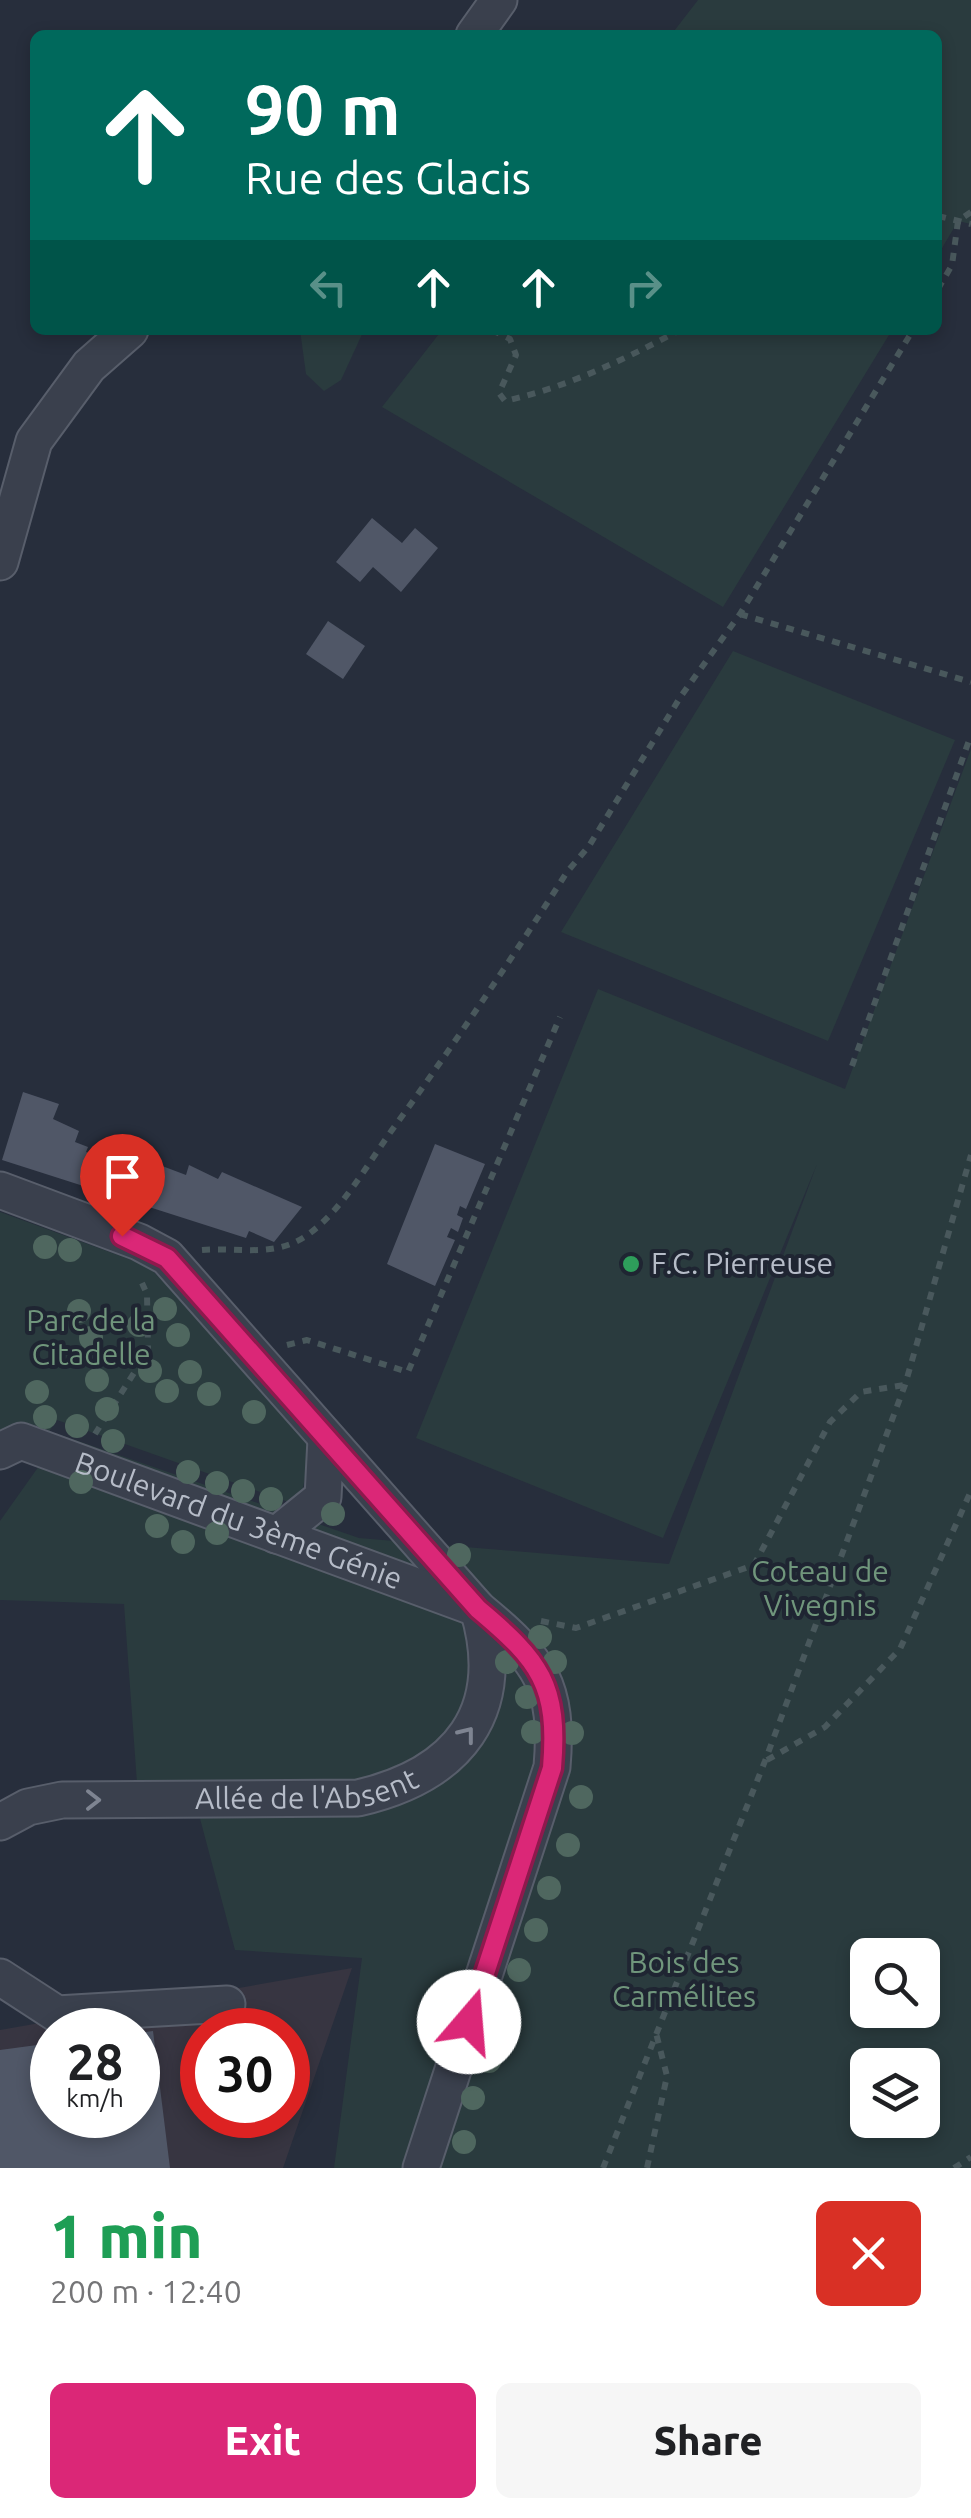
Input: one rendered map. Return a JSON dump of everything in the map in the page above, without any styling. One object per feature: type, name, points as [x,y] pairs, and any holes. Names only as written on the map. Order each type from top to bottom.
[{"type":"street","points":[[478,30],[499,0]]},
{"type":"street","points":[[0,562],[34,441],[117,335]]},
{"type":"street","points":[[0,1190],[122,1236],[167,1258],[478,1609],[518,1642],[548,1692],[555,1727],[552,1768],[421,2168]]},
{"type":"street","points":[[276,1535],[324,1497],[326,1439]]},
{"type":"street","name":"Boulevard du 3ème Génie","points":[[0,1451],[21,1441],[478,1609]]},
{"type":"street","name":"Allée de l'Absent","points":[[0,1822],[28,1807],[62,1800],[358,1798],[390,1791],[447,1758],[478,1720],[490,1668],[488,1639],[478,1609]]},
{"type":"street","points":[[0,1976],[56,2014],[227,2004]]},
{"type":"path","points":[[942,282],[952,265],[958,221],[971,212]]},
{"type":"path","points":[[942,217],[971,224]]},
{"type":"path","points":[[503,335],[510,338],[516,355],[499,393],[505,401],[604,370],[670,335]]},
{"type":"path","points":[[167,1258],[206,1249],[259,1252],[305,1237],[323,1220],[439,1064],[567,872],[589,846],[633,770],[740,614],[910,335]]},
{"type":"path","points":[[740,614],[971,682]]},
{"type":"path","points":[[852,1066],[971,735]]},
{"type":"path","points":[[251,1354],[307,1340],[408,1372],[560,1017]]},
{"type":"path","points":[[603,2168],[765,1761],[905,1385],[971,1155]]},
{"type":"path","points":[[78,1462],[148,1351],[146,1294],[122,1236]]},
{"type":"path","points":[[537,1620],[576,1628],[754,1564],[830,1422],[861,1392],[905,1385]]},
{"type":"path","points":[[765,1761],[825,1727],[900,1649],[971,1490]]},
{"type":"path","points":[[647,2168],[668,2076],[656,2032]]},
{"type":"path","points":[[954,2168],[971,2158]]},
{"type":"shaded area","points":[[352,1968],[310,2090],[310,2008],[180,2008],[180,2138],[293,2138],[283,2168],[0,2168],[0,2030],[30,2025],[30,2138],[160,2138],[160,2008],[125,2008]]},
{"type":"green space","points":[[698,0],[971,0],[971,224],[958,221],[942,248],[942,30],[675,30]]},
{"type":"green space","points":[[301,335],[362,335],[341,380],[324,391],[306,374]]},
{"type":"green space","points":[[438,335],[889,335],[723,607],[382,407]]},
{"type":"green space","points":[[733,651],[955,740],[828,1041],[561,932]]},
{"type":"green space","points":[[971,749],[971,2168],[334,2168],[362,1958],[235,1950],[190,1781],[137,1783],[124,1604],[0,1600],[0,1521],[61,1435],[359,1538],[669,1564],[817,1164],[663,1538],[416,1438],[598,989],[845,1089]]},
{"type":"green space","name":"Parc de la Citadelle","points":[[0,1212],[148,1266],[312,1435],[300,1506],[57,1420],[38,1448],[0,1452]]},
{"type":"building","points":[[372,518],[402,543],[415,528],[438,548],[401,592],[373,567],[360,582],[336,562]]},
{"type":"building","points":[[328,621],[365,646],[343,679],[306,654]]},
{"type":"building","points":[[23,1092],[59,1104],[53,1119],[79,1131],[75,1142],[98,1157],[104,1144],[186,1175],[189,1165],[218,1179],[222,1172],[302,1207],[274,1242],[249,1231],[246,1238],[2,1160]]},
{"type":"building","points":[[435,1144],[485,1164],[466,1209],[460,1206],[457,1215],[463,1218],[458,1232],[451,1228],[447,1237],[455,1240],[435,1286],[387,1264]]},
{"type":"building","points":[[30,2046],[30,2138],[160,2138],[160,2087],[170,2168],[0,2168],[0,2050]]},
{"type":"place","name":"F.C. Pierreuse","points":[[631,1264]]},
{"type":"route","points":[[122,1236],[167,1258],[478,1609],[518,1642],[548,1692],[555,1727],[552,1768],[469,2022]]},
{"type":"park label","name":"Coteau de Vivegnis","points":[[820,1589]]},
{"type":"park label","name":"Bois des Carmélites","points":[[684,1980]]}]
